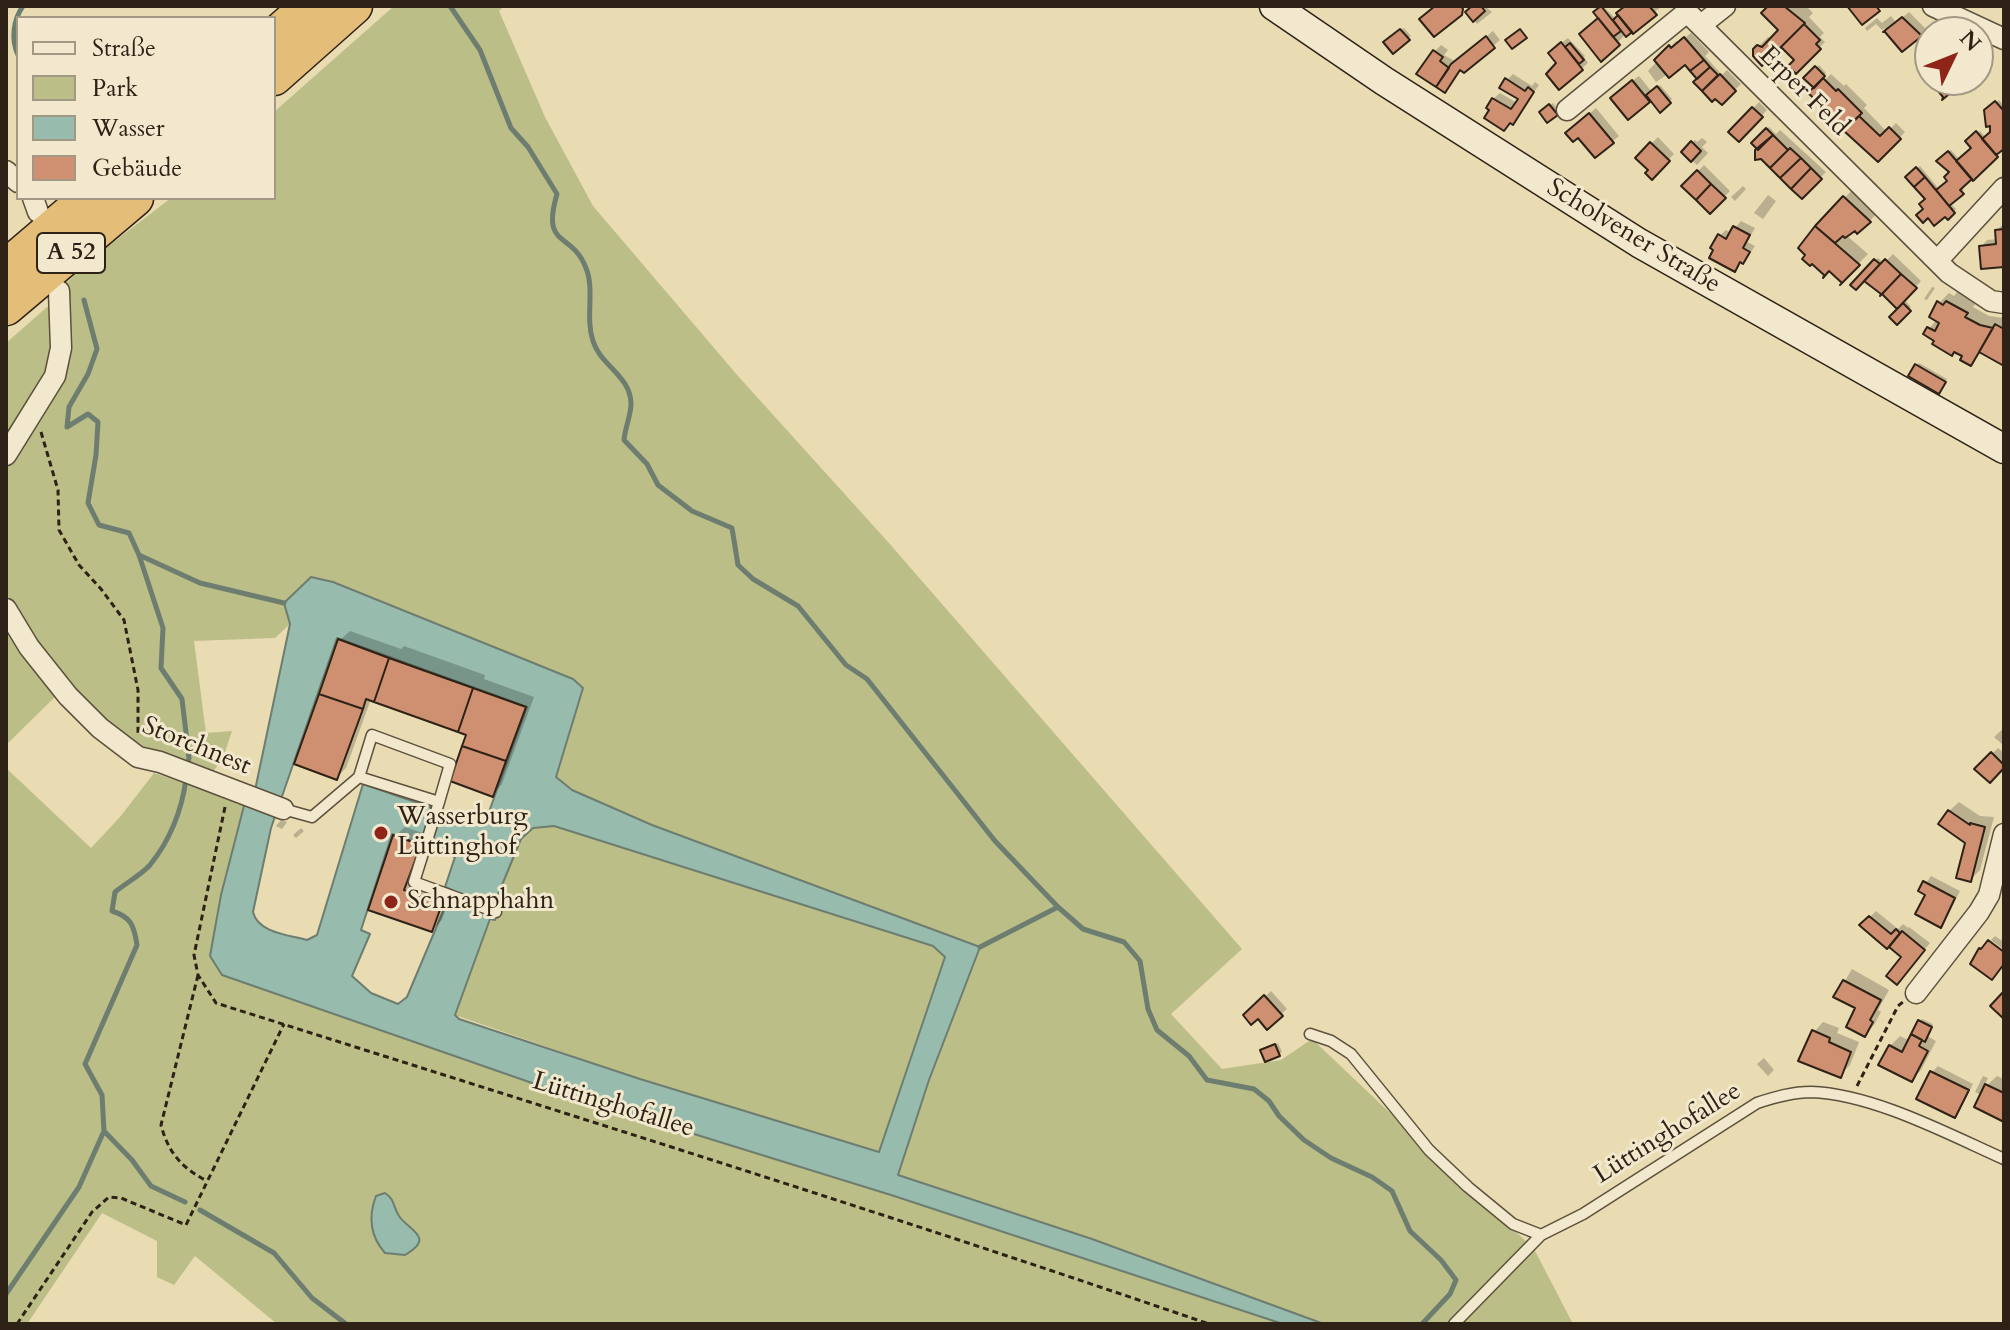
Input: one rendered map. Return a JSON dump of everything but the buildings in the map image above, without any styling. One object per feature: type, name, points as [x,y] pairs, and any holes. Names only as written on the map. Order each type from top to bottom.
[{"type":"highway","points":[[276,35],[309,6]]},
{"type":"highway","points":[[276,75],[354,6]]},
{"type":"highway","name":"A 52","points":[[6,268],[86,200]]},
{"type":"highway","name":"A 52","points":[[6,307],[133,200]]},
{"type":"main road","name":"Scholvener Straße","points":[[1274,6],[1372,73],[1639,243],[2004,449]]},
{"type":"street","points":[[1567,110],[1689,14],[1725,6]]},
{"type":"street","points":[[1933,6],[2004,39]]},
{"type":"street","name":"Erper Feld","points":[[1689,14],[1937,261],[1968,288],[1991,301],[2004,303]]},
{"type":"street","points":[[1937,261],[2004,188]]},
{"type":"street","points":[[6,455],[55,376],[61,348],[59,291]]},
{"type":"street","name":"Storchnest","points":[[6,609],[29,647],[68,696],[100,728],[138,757],[160,762],[283,809]]},
{"type":"street","points":[[1916,993],[1989,895],[2004,834]]},
{"type":"lane","points":[[283,809],[312,817],[359,777],[372,735],[450,764],[414,882],[496,912]]},
{"type":"lane","points":[[359,777],[438,804]]},
{"type":"lane","points":[[1310,1034],[1331,1041],[1351,1054],[1429,1150],[1513,1224],[1541,1235]]},
{"type":"lane","name":"Lüttinghofallee","points":[[1454,1324],[1541,1235],[1583,1214],[1757,1103],[1783,1094],[1812,1092],[1850,1099],[1925,1124],[2004,1159]]},
{"type":"path","points":[[34,409],[58,490],[59,530],[79,565],[124,620],[138,690],[138,757]]},
{"type":"path","points":[[207,1181],[188,1170],[174,1156],[165,1141],[161,1125],[198,975],[194,955],[227,788]]},
{"type":"path","name":"Lüttinghofallee","points":[[198,975],[216,1003],[784,1182],[1209,1324]]},
{"type":"path","points":[[1850,1099],[1898,1006],[1916,993]]},
{"type":"path","points":[[17,1324],[92,1212],[109,1197],[121,1198],[186,1225],[284,1024]]},
{"type":"green space","points":[[394,6],[504,6],[499,11],[545,117],[593,206],[738,376],[888,542],[1242,949],[1171,1014],[1222,1069],[1281,1060],[1312,1039],[1534,1249],[1573,1324],[277,1324],[195,1256],[174,1285],[157,1277],[157,1241],[102,1213],[27,1324],[6,1324],[6,768],[91,848],[154,773],[245,804],[221,895],[210,956],[222,975],[898,1175],[929,1080],[980,947],[652,825],[572,790],[556,777],[583,688],[573,679],[333,582],[310,577],[290,624],[275,638],[194,641],[206,733],[232,731],[224,755],[212,774],[158,754],[124,736],[77,694],[22,623],[6,592],[6,469],[62,376],[62,287],[94,257],[168,200],[276,200],[276,110]]},
{"type":"green space","points":[[54,301],[56,324],[49,373],[6,440],[6,343]]},
{"type":"green space","points":[[6,621],[58,694],[6,745]]},
{"type":"green space","points":[[554,826],[933,946],[945,957],[878,1153],[640,1079],[455,1015],[490,918],[494,920],[502,884],[513,855],[527,833],[534,828]]},
{"type":"water","points":[[311,577],[333,582],[573,679],[583,688],[556,777],[572,790],[652,825],[980,947],[929,1080],[898,1175],[1092,1239],[1324,1324],[1283,1324],[891,1195],[555,1091],[222,975],[210,956],[221,895],[247,794],[254,795],[290,624],[284,603]],"holes":[[[337,638],[527,707],[486,820],[476,823],[363,784],[317,935],[307,940],[268,929],[261,925],[253,912],[271,828]],[[554,826],[933,946],[945,957],[879,1152],[640,1079],[459,1019],[455,1015],[490,919],[495,920],[500,903],[495,902],[521,839],[533,828]],[[392,834],[455,857],[445,887],[452,890],[407,997],[398,1004],[371,993],[352,976],[370,934],[361,930]]]},
{"type":"water","points":[[385,1193],[399,1216],[419,1239],[414,1249],[405,1255],[385,1253],[373,1233],[373,1204],[376,1196]]},
{"type":"waterway","points":[[18,16],[23,6]]},
{"type":"waterway","points":[[450,6],[480,50],[511,128],[528,147],[557,194],[553,211],[555,232],[580,256],[589,277],[593,341],[630,394],[631,408],[624,440],[647,464],[658,485],[692,511],[732,528],[738,565],[753,579],[798,606],[846,665],[867,679],[995,841],[1058,907],[1083,929],[1124,942],[1140,961],[1148,1009],[1157,1030],[1189,1056],[1207,1080],[1254,1089],[1304,1140],[1392,1191],[1410,1231],[1441,1260],[1456,1280],[1450,1294],[1422,1324]]},
{"type":"waterway","points":[[16,21],[16,49]]},
{"type":"waterway","points":[[84,300],[97,349],[88,374],[69,407],[67,427],[88,414],[98,422],[88,503],[99,525],[129,533],[139,555],[163,628],[161,668],[182,699],[189,758],[187,769]]},
{"type":"waterway","points":[[139,555],[200,583],[284,603]]},
{"type":"waterway","points":[[6,1294],[79,1187],[104,1131],[102,1095],[85,1064],[137,945],[130,923],[124,916],[112,911],[115,892],[146,869],[164,845],[182,802],[186,779]]},
{"type":"waterway","points":[[980,947],[1058,907]]},
{"type":"waterway","points":[[104,1131],[132,1160],[151,1186],[185,1202]]},
{"type":"waterway","points":[[200,1210],[274,1253],[312,1298],[346,1324]]},
{"type":"place","name":"Wasserburg Lüttinghof","points":[[381,833]]},
{"type":"place","name":"Schnapphahn","points":[[391,902]]}]
